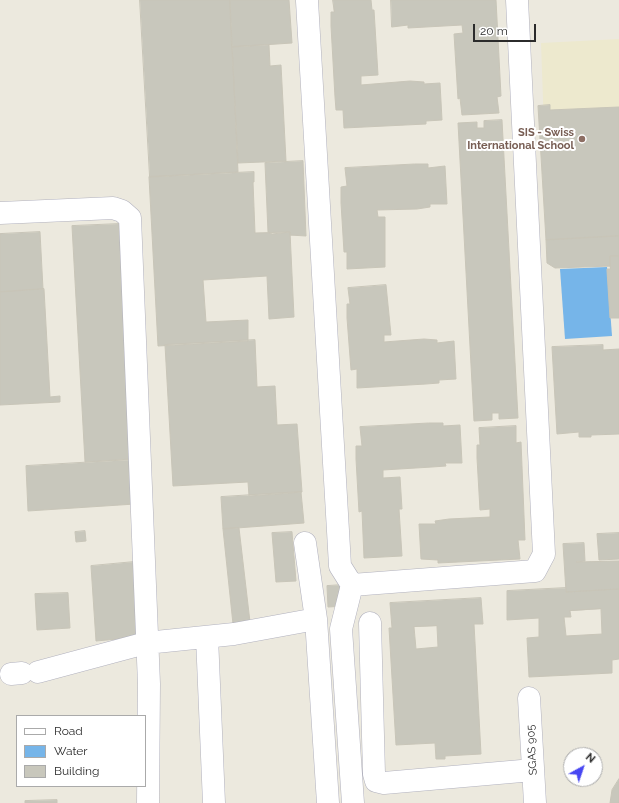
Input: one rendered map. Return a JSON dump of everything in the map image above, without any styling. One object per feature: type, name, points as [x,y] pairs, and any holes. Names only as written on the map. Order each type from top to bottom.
[{"type":"lane","points":[[352,585],[535,571],[544,554],[517,0]]},
{"type":"lane","points":[[307,1],[340,566],[352,585],[342,630],[353,803]]},
{"type":"lane","points":[[0,213],[113,208],[122,211],[130,218],[146,643],[149,684],[148,803]]},
{"type":"lane","points":[[305,543],[316,619],[328,803]]},
{"type":"lane","points":[[24,673],[146,643],[207,637],[316,619]]},
{"type":"lane","points":[[370,623],[374,774],[376,781],[384,783],[533,770]]},
{"type":"lane","points":[[207,637],[214,803]]},
{"type":"lane","name":"SGAS 905","points":[[529,698],[535,803]]},
{"type":"shaded area","name":"SIS - Swiss International School","points":[[619,39],[619,236],[548,241],[541,43]]},
{"type":"water","points":[[607,267],[612,336],[565,339],[560,269]]},
{"type":"building","points":[[140,0],[230,0],[238,172],[150,177]]},
{"type":"building","points":[[230,0],[289,0],[292,43],[232,47]]},
{"type":"building","points":[[333,0],[371,0],[372,10],[374,10],[378,75],[361,76],[361,85],[410,81],[424,82],[424,84],[440,83],[442,120],[426,121],[426,124],[344,128],[343,110],[336,110],[331,26],[331,12],[334,12]]},
{"type":"building","points":[[391,0],[496,0],[501,96],[497,97],[499,113],[462,115],[460,98],[458,99],[454,34],[463,33],[462,25],[408,28],[408,25],[392,27]]},
{"type":"building","points":[[269,45],[270,66],[281,65],[286,161],[238,163],[232,47]]},
{"type":"building","name":"SIS - Swiss International School","points":[[550,105],[550,110],[619,107],[619,236],[546,240],[538,106]]},
{"type":"building","points":[[502,120],[518,418],[499,419],[499,413],[492,413],[492,420],[474,421],[458,123],[477,122],[477,128],[484,128],[484,121]]},
{"type":"building","points":[[303,161],[306,236],[290,235],[290,232],[272,234],[268,232],[265,163]]},
{"type":"building","points":[[428,164],[428,168],[445,166],[447,204],[430,204],[430,207],[417,209],[377,210],[378,217],[385,217],[385,267],[347,269],[347,252],[344,252],[341,203],[341,187],[347,186],[345,168]]},
{"type":"building","points":[[254,172],[255,233],[290,232],[294,317],[269,319],[267,276],[203,280],[206,322],[248,320],[248,341],[158,346],[149,177]]},
{"type":"building","points":[[119,224],[132,459],[85,462],[72,226]]},
{"type":"building","points":[[40,232],[43,289],[0,292],[0,234]]},
{"type":"building","points":[[619,236],[619,256],[610,256],[610,266],[555,268],[547,263],[546,240]]},
{"type":"building","points":[[610,256],[619,256],[619,318],[610,318],[607,269],[610,269]]},
{"type":"building","points":[[386,285],[391,335],[384,335],[384,342],[424,339],[437,340],[437,343],[454,341],[456,379],[439,380],[439,383],[357,388],[357,369],[351,370],[347,318],[347,304],[350,304],[348,288]]},
{"type":"building","points":[[44,289],[50,397],[60,396],[60,402],[0,405],[0,292]]},
{"type":"building","points":[[255,340],[257,387],[275,386],[277,425],[297,424],[302,492],[249,496],[248,482],[173,486],[165,345]]},
{"type":"building","points":[[603,345],[603,350],[619,349],[619,434],[579,437],[579,432],[557,434],[552,347]]},
{"type":"building","points":[[443,423],[443,426],[460,425],[462,463],[445,463],[446,466],[383,470],[383,478],[400,477],[402,509],[399,509],[402,556],[364,558],[362,511],[359,512],[356,459],[356,446],[362,446],[360,427]]},
{"type":"building","points":[[516,426],[516,443],[521,442],[525,540],[518,540],[520,559],[438,563],[438,560],[421,559],[419,524],[436,524],[435,521],[449,519],[490,517],[490,509],[480,510],[477,458],[477,445],[480,445],[479,428]]},
{"type":"building","points":[[131,460],[135,504],[28,511],[26,466]]},
{"type":"building","points":[[301,492],[304,523],[223,529],[221,497]]},
{"type":"building","points":[[239,528],[250,622],[233,624],[223,529]]},
{"type":"building","points":[[85,531],[86,541],[76,542],[75,532]]},
{"type":"building","points":[[292,532],[296,581],[276,582],[272,533]]},
{"type":"building","points":[[619,533],[619,559],[599,560],[597,534]]},
{"type":"building","points":[[584,543],[585,561],[576,562],[619,561],[619,589],[566,592],[563,544]]},
{"type":"building","points":[[134,562],[140,637],[96,641],[91,566]]},
{"type":"building","points":[[343,585],[345,606],[328,607],[327,586]]},
{"type":"building","points":[[566,588],[566,592],[619,589],[619,659],[612,660],[612,673],[529,677],[527,638],[539,637],[539,618],[507,620],[507,591]],"holes":[[[601,609],[602,634],[566,636],[564,617],[571,617],[570,611]]]},
{"type":"building","points":[[68,593],[70,628],[37,630],[35,594]]},
{"type":"building","points":[[481,598],[483,624],[474,624],[481,754],[445,756],[445,759],[436,759],[435,743],[396,745],[389,628],[392,628],[390,603]],"holes":[[[437,626],[438,647],[416,649],[414,627]]]},
{"type":"building","points":[[619,779],[619,803],[610,803],[612,790]]},
{"type":"building","points":[[57,800],[57,803],[25,803],[25,801]]},
{"type":"place","name":"SIS - Swiss International School","points":[[582,139]]}]
